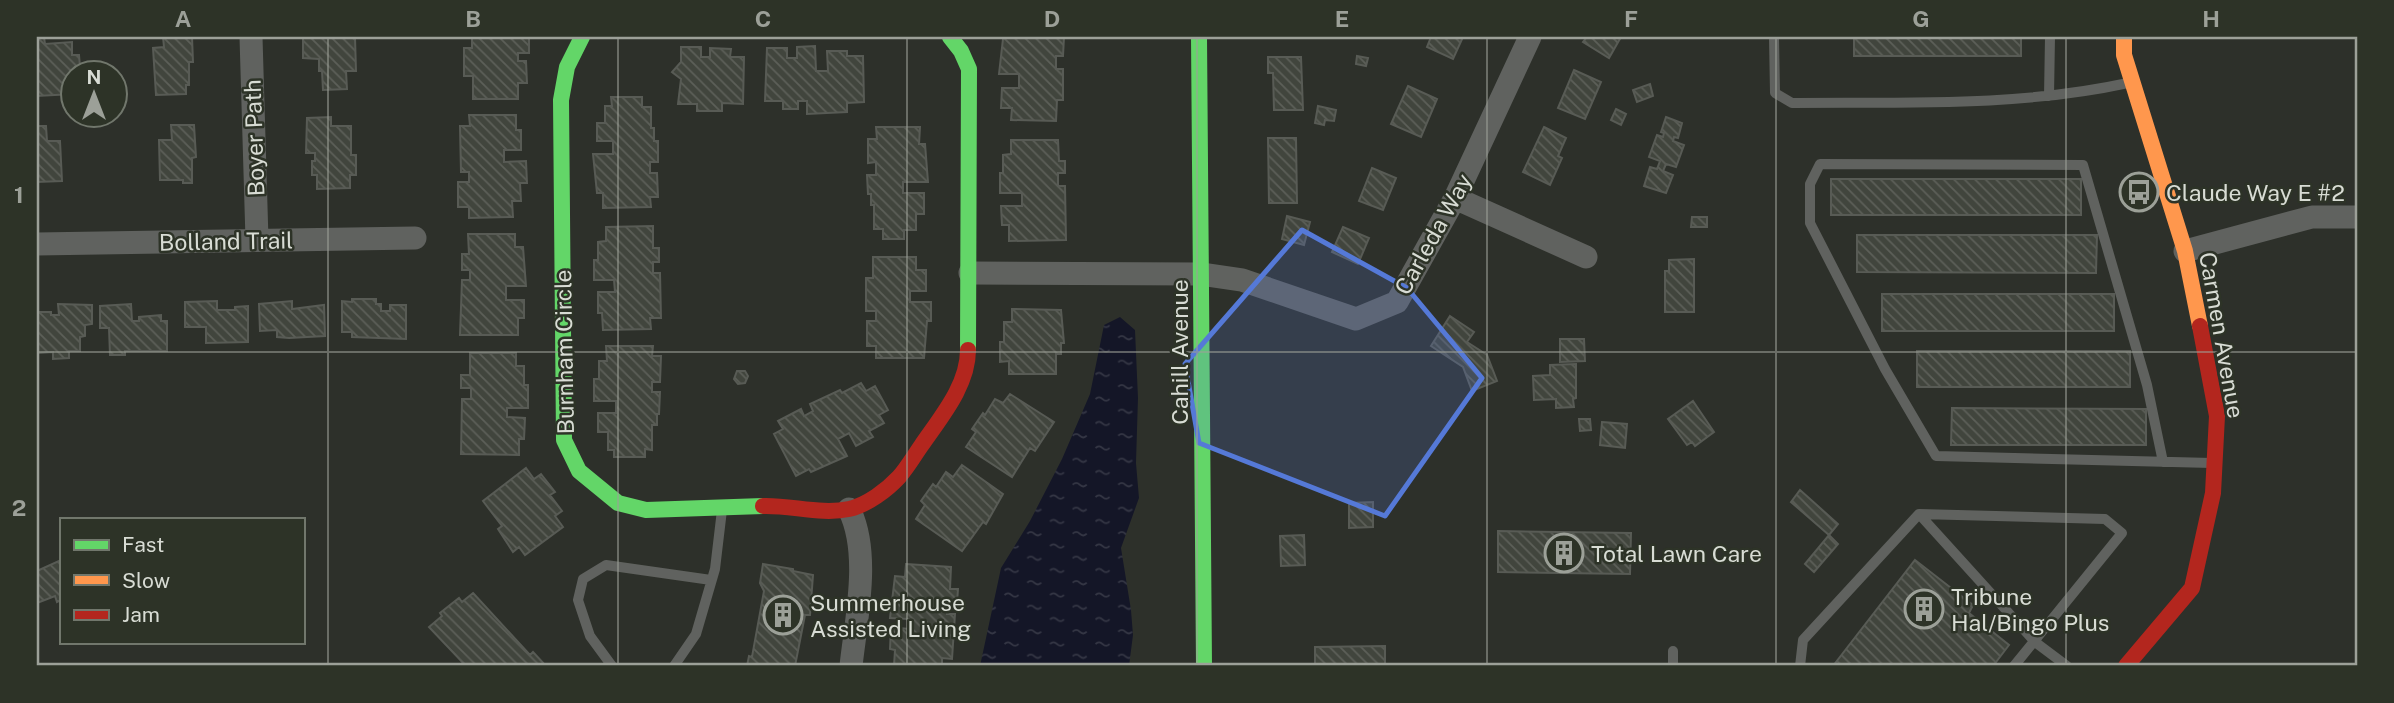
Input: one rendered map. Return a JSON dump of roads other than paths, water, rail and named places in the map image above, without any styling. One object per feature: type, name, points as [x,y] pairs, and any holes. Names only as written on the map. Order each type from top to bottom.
[{"type":"street","name":"Boyer Path","points":[[251,37],[257,240]]},
{"type":"street","name":"Burnham Circle","points":[[578,38],[566,68],[561,100],[564,440],[579,471],[618,503],[646,510],[769,506],[820,510],[849,509],[866,503],[899,477],[949,405],[962,380],[968,360],[969,69],[961,51],[950,37]]},
{"type":"street","name":"Cahill Avenue","points":[[1199,37],[1204,666]]},
{"type":"street","name":"Carleda Way","points":[[970,273],[1201,274],[1242,281],[1356,319],[1397,302],[1455,198],[1530,37]]},
{"type":"street","name":"Carmen Avenue","points":[[2124,37],[2124,55],[2185,251],[2217,416],[2213,494],[2192,588],[2126,666]]},
{"type":"street","points":[[1455,198],[1586,257]]},
{"type":"street","points":[[2185,251],[2312,218],[2357,217]]},
{"type":"street","name":"Bolland Trail","points":[[37,244],[415,239]]},
{"type":"street","points":[[849,509],[855,522],[860,551],[851,666]]},
{"type":"lane","points":[[1774,37],[1775,93],[1792,103],[1993,101],[2049,96],[2133,82]]},
{"type":"lane","points":[[2049,96],[2050,37]]},
{"type":"lane","points":[[2163,462],[2147,385],[2083,165],[1820,164],[1810,184],[1810,223],[1885,369],[1936,456],[2163,462],[2215,463]]},
{"type":"lane","points":[[674,666],[696,634],[715,569],[722,507]]},
{"type":"lane","points":[[1919,514],[2035,642],[2067,666]]},
{"type":"lane","points":[[1800,666],[1803,640],[1919,514],[2105,519],[2122,533],[2014,666]]},
{"type":"lane","points":[[612,666],[590,636],[578,600],[583,579],[606,565],[711,580]]},
{"type":"lane","points":[[1673,651],[1673,666]]},
{"type":"water","points":[[1120,317],[1135,330],[1138,398],[1136,463],[1139,498],[1121,548],[1133,635],[1129,666],[980,666],[1001,568],[1030,521],[1062,459],[1090,394],[1104,325]]},
{"type":"place","name":"Claude Way E #2","points":[[2139,192]]},
{"type":"place","name":"Total Lawn Care","points":[[1564,553]]},
{"type":"place","name":"Tribune Hal/Bingo Plus","points":[[1924,609]]},
{"type":"place","name":"Summerhouse Assisted Living","points":[[783,615]]}]
